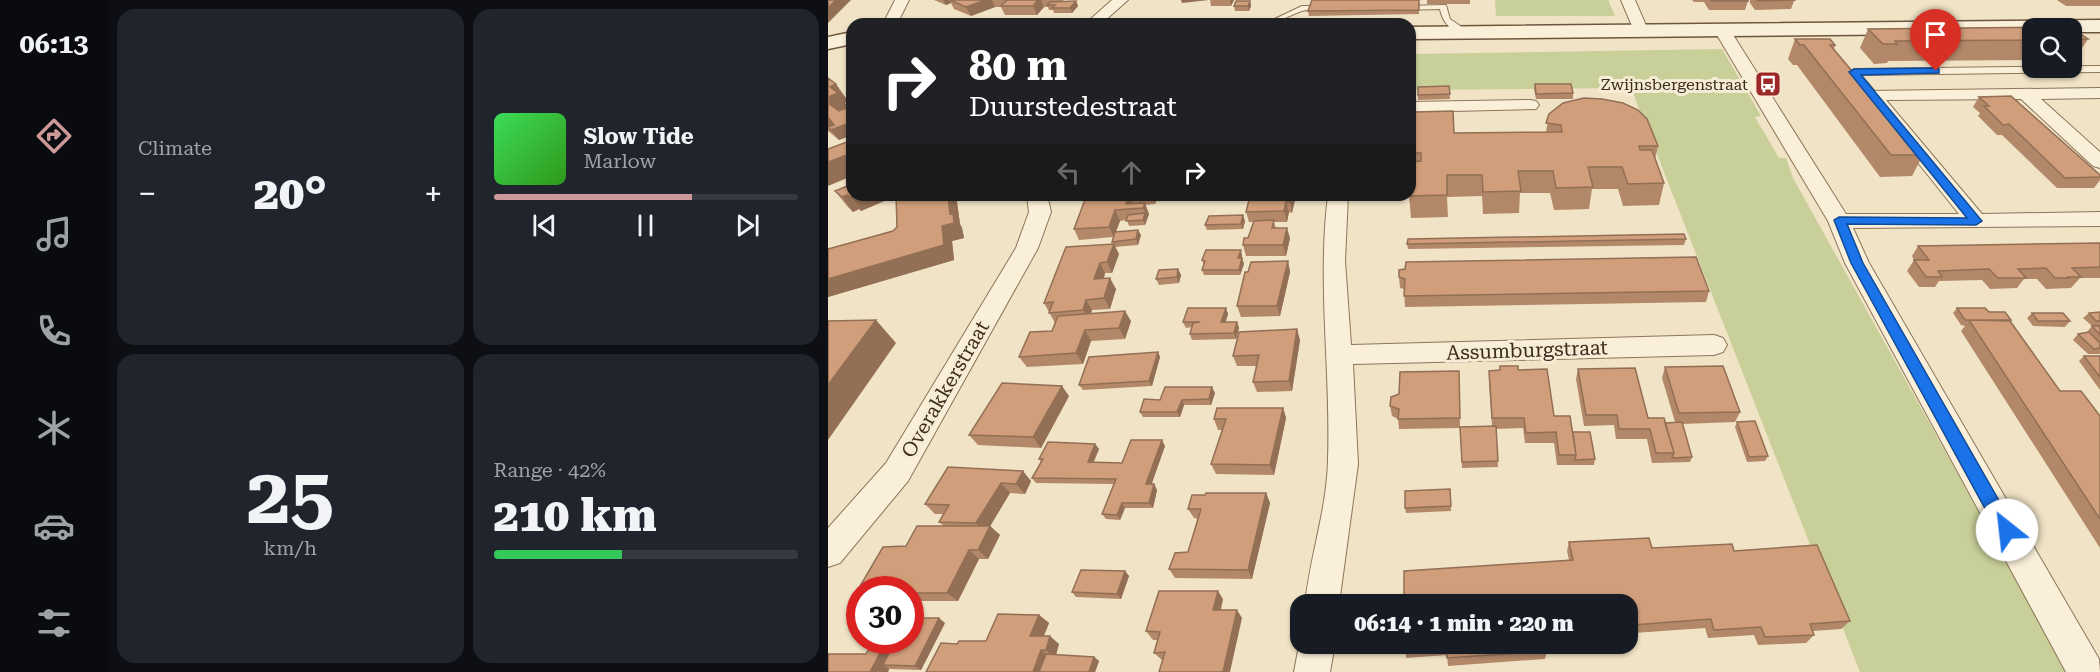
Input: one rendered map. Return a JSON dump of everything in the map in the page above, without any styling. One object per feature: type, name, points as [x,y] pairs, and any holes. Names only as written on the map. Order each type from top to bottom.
[{"type":"street","points":[[893,18],[902,0]]},
{"type":"street","points":[[1099,18],[1121,0]]},
{"type":"street","points":[[1628,0],[1640,30]]},
{"type":"street","points":[[1416,33],[2100,26]]},
{"type":"street","points":[[1722,30],[1839,220],[1857,263],[2086,672]]},
{"type":"street","points":[[828,43],[846,39]]},
{"type":"street","points":[[828,54],[846,52]]},
{"type":"street","points":[[1873,95],[2100,93]]},
{"type":"street","points":[[2026,94],[2100,162]]},
{"type":"street","points":[[1873,95],[1976,221]]},
{"type":"street","points":[[1416,107],[1530,105]]},
{"type":"street","name":"Overakkerstraat","points":[[828,552],[897,472],[1027,248],[1043,201]]},
{"type":"street","points":[[1324,594],[1343,465],[1333,230],[1337,201]]},
{"type":"street","points":[[1839,220],[2100,219]]},
{"type":"street","name":"Assumburgstraat","points":[[1340,355],[1714,345]]},
{"type":"street","points":[[1312,672],[1315,654]]},
{"type":"lane","points":[[1396,8],[1443,7],[1446,20],[1463,32]]},
{"type":"lane","points":[[1281,18],[1302,8],[1337,8]]},
{"type":"lane","points":[[1873,95],[1854,72],[2100,69]]},
{"type":"green space","points":[[1495,0],[1608,0],[1615,16],[1496,16]]},
{"type":"green space","points":[[1722,49],[1761,116],[1755,117],[1779,158],[1786,158],[1793,178],[2068,672],[1860,672],[1631,88],[1416,90],[1416,54]]},
{"type":"building","points":[[828,0],[836,0],[828,8]]},
{"type":"building","points":[[950,0],[986,0],[966,7]]},
{"type":"building","points":[[1007,0],[1038,0],[1033,6],[1001,6]]},
{"type":"building","points":[[1312,0],[1419,0],[1419,10],[1308,11]]},
{"type":"building","points":[[1747,0],[1748,1],[1712,1]]},
{"type":"building","points":[[1076,1],[1070,8],[1052,8],[1055,5],[1047,5],[1050,2]]},
{"type":"building","points":[[1236,1],[1250,1],[1248,6],[1234,6]]},
{"type":"building","points":[[2022,27],[2022,40],[1895,41],[1897,44],[1883,44],[1868,29]]},
{"type":"building","points":[[1795,39],[1830,39],[1835,45],[1830,45],[1923,155],[1891,155],[1804,45],[1800,45]]},
{"type":"building","points":[[828,78],[836,84],[830,87],[838,93],[828,97]]},
{"type":"building","points":[[1535,84],[1571,84],[1573,93],[1536,94]]},
{"type":"building","points":[[1449,86],[1450,94],[1418,95],[1418,87]]},
{"type":"building","points":[[2011,96],[2100,177],[2065,178],[2009,124],[2003,125],[1984,106],[1989,106],[1979,97]]},
{"type":"building","points":[[1584,98],[1602,99],[1623,103],[1638,110],[1647,119],[1658,146],[1639,146],[1640,150],[1652,150],[1664,183],[1628,184],[1622,167],[1588,167],[1593,187],[1556,188],[1553,171],[1518,171],[1521,191],[1483,192],[1482,175],[1447,175],[1447,195],[1416,196],[1416,162],[1421,161],[1421,153],[1416,153],[1416,112],[1453,111],[1454,133],[1562,132],[1561,125],[1546,123],[1549,114],[1563,103]]},
{"type":"building","points":[[828,103],[839,111],[846,108],[846,124],[831,130],[828,127],[834,125],[828,117]]},
{"type":"building","points":[[846,142],[846,155],[828,162],[828,149]]},
{"type":"building","points":[[846,186],[846,195],[842,197],[835,191]]},
{"type":"building","points":[[896,201],[949,201],[954,223],[942,226],[944,245],[828,279],[828,249],[893,231],[897,227]]},
{"type":"building","points":[[1084,201],[1145,203],[1143,208],[1115,210],[1109,227],[1074,229]]},
{"type":"building","points":[[1249,201],[1290,201],[1286,202],[1284,211],[1246,212]]},
{"type":"building","points":[[1145,213],[1143,220],[1126,221],[1128,215]]},
{"type":"building","points":[[1243,215],[1241,224],[1205,225],[1209,216]]},
{"type":"building","points":[[1274,220],[1272,228],[1287,228],[1283,245],[1243,245],[1244,238],[1248,238],[1254,221]]},
{"type":"building","points":[[1138,230],[1136,239],[1112,242],[1115,232]]},
{"type":"building","points":[[1684,234],[1686,239],[1407,244],[1408,239]]},
{"type":"building","points":[[2100,243],[2100,267],[2072,268],[2081,277],[2055,278],[2046,268],[2018,269],[2026,278],[1998,278],[1989,269],[1938,271],[1942,277],[1926,277],[1914,260],[1929,260],[1918,246]]},
{"type":"building","points":[[1114,244],[1107,262],[1100,263],[1094,279],[1110,278],[1104,298],[1086,300],[1083,310],[1049,313],[1053,302],[1044,303],[1066,247]]},
{"type":"building","points":[[1206,250],[1241,250],[1238,258],[1242,258],[1239,270],[1202,270],[1205,261],[1202,260]]},
{"type":"building","points":[[1696,257],[1709,291],[1404,296],[1405,279],[1399,277],[1399,270],[1405,269],[1406,262]]},
{"type":"building","points":[[1288,261],[1277,306],[1237,306],[1245,272],[1248,272],[1251,262]]},
{"type":"building","points":[[1178,269],[1177,277],[1156,279],[1159,270]]},
{"type":"building","points":[[1188,308],[1226,308],[1221,322],[1237,322],[1234,333],[1190,334],[1193,323],[1200,322],[1183,322]]},
{"type":"building","points":[[1957,308],[1985,308],[1989,312],[2005,312],[2011,320],[1965,320]]},
{"type":"building","points":[[1125,311],[1119,328],[1085,330],[1076,353],[1019,357],[1030,332],[1052,331],[1058,316]]},
{"type":"building","points":[[2100,312],[2100,321],[2096,321],[2089,313]]},
{"type":"building","points":[[2032,313],[2063,313],[2070,321],[2038,321]]},
{"type":"building","points":[[876,320],[828,385],[828,321]]},
{"type":"building","points":[[1969,320],[2010,321],[2060,391],[2081,391],[2100,416],[2100,519]]},
{"type":"building","points":[[2092,326],[2100,326],[2100,335]]},
{"type":"building","points":[[1297,329],[1289,381],[1253,382],[1259,355],[1233,356],[1239,332]]},
{"type":"building","points":[[2089,332],[2100,343],[2100,348],[2094,349],[2078,334]]},
{"type":"building","points":[[1158,352],[1149,381],[1079,385],[1089,357]]},
{"type":"building","points":[[2084,356],[2100,356],[2100,377]]},
{"type":"building","points":[[1500,366],[1518,366],[1518,370],[1547,369],[1554,416],[1570,416],[1576,455],[1559,455],[1556,432],[1526,433],[1524,418],[1492,418],[1489,371],[1500,370]]},
{"type":"building","points":[[1723,366],[1740,412],[1679,413],[1665,367]]},
{"type":"building","points":[[1635,368],[1648,418],[1664,418],[1674,453],[1656,453],[1650,429],[1619,429],[1617,415],[1586,415],[1578,369]]},
{"type":"building","points":[[1459,371],[1460,418],[1398,419],[1399,409],[1390,406],[1391,397],[1399,394],[1400,372]]},
{"type":"building","points":[[1002,383],[1062,386],[1033,437],[969,435]]},
{"type":"building","points":[[1165,387],[1212,387],[1209,399],[1182,400],[1177,412],[1140,412],[1144,399],[1160,400]]},
{"type":"building","points":[[1217,408],[1283,408],[1270,465],[1211,464],[1226,419],[1214,419]]},
{"type":"building","points":[[1755,421],[1768,456],[1749,457],[1737,422]]},
{"type":"building","points":[[1682,422],[1692,457],[1672,458],[1674,453],[1665,423]]},
{"type":"building","points":[[1496,426],[1498,461],[1462,462],[1460,427]]},
{"type":"building","points":[[1573,432],[1590,432],[1595,459],[1575,460]]},
{"type":"building","points":[[1131,440],[1162,440],[1146,484],[1154,484],[1149,503],[1122,503],[1117,515],[1102,514],[1116,479],[1032,478],[1043,459],[1039,459],[1048,442],[1095,444],[1088,462],[1122,463]]},
{"type":"building","points":[[948,467],[1023,471],[1016,484],[1001,483],[976,523],[939,522],[949,505],[925,504]]},
{"type":"building","points":[[1450,489],[1451,506],[1405,508],[1405,491]]},
{"type":"building","points":[[1206,493],[1266,493],[1248,570],[1169,569],[1175,553],[1188,552],[1201,509],[1188,509],[1192,495],[1205,495]]},
{"type":"building","points":[[917,526],[990,526],[978,550],[969,550],[947,593],[924,593],[924,576],[866,576],[883,547],[906,546]]},
{"type":"building","points":[[1649,538],[1652,548],[1732,544],[1734,551],[1817,545],[1850,621],[1810,624],[1814,635],[1765,637],[1761,627],[1714,630],[1711,619],[1638,625],[1638,594],[1404,594],[1404,571],[1573,560],[1569,542]]},
{"type":"building","points":[[1081,570],[1125,571],[1117,594],[1072,592]]},
{"type":"building","points":[[1159,591],[1218,591],[1213,610],[1237,610],[1223,672],[1159,672],[1165,652],[1154,653],[1160,632],[1146,631]]},
{"type":"building","points":[[998,614],[1039,615],[1030,636],[1050,636],[1046,650],[1041,650],[1033,672],[926,672],[941,643],[986,641]]},
{"type":"building","points":[[924,618],[939,618],[924,648]]},
{"type":"building","points":[[828,654],[880,654],[870,672],[828,672]]},
{"type":"building","points":[[889,654],[921,654],[915,666],[883,665]]},
{"type":"building","points":[[1046,654],[1094,657],[1089,672],[1039,672]]},
{"type":"building","points":[[1447,654],[1504,654],[1447,658]]},
{"type":"place","name":"Zwijnsbergenstraat","points":[[1768,84]]},
{"type":"route","points":[[1936,71],[1854,72],[1976,221],[1839,220],[1857,263],[2007,530]]}]
